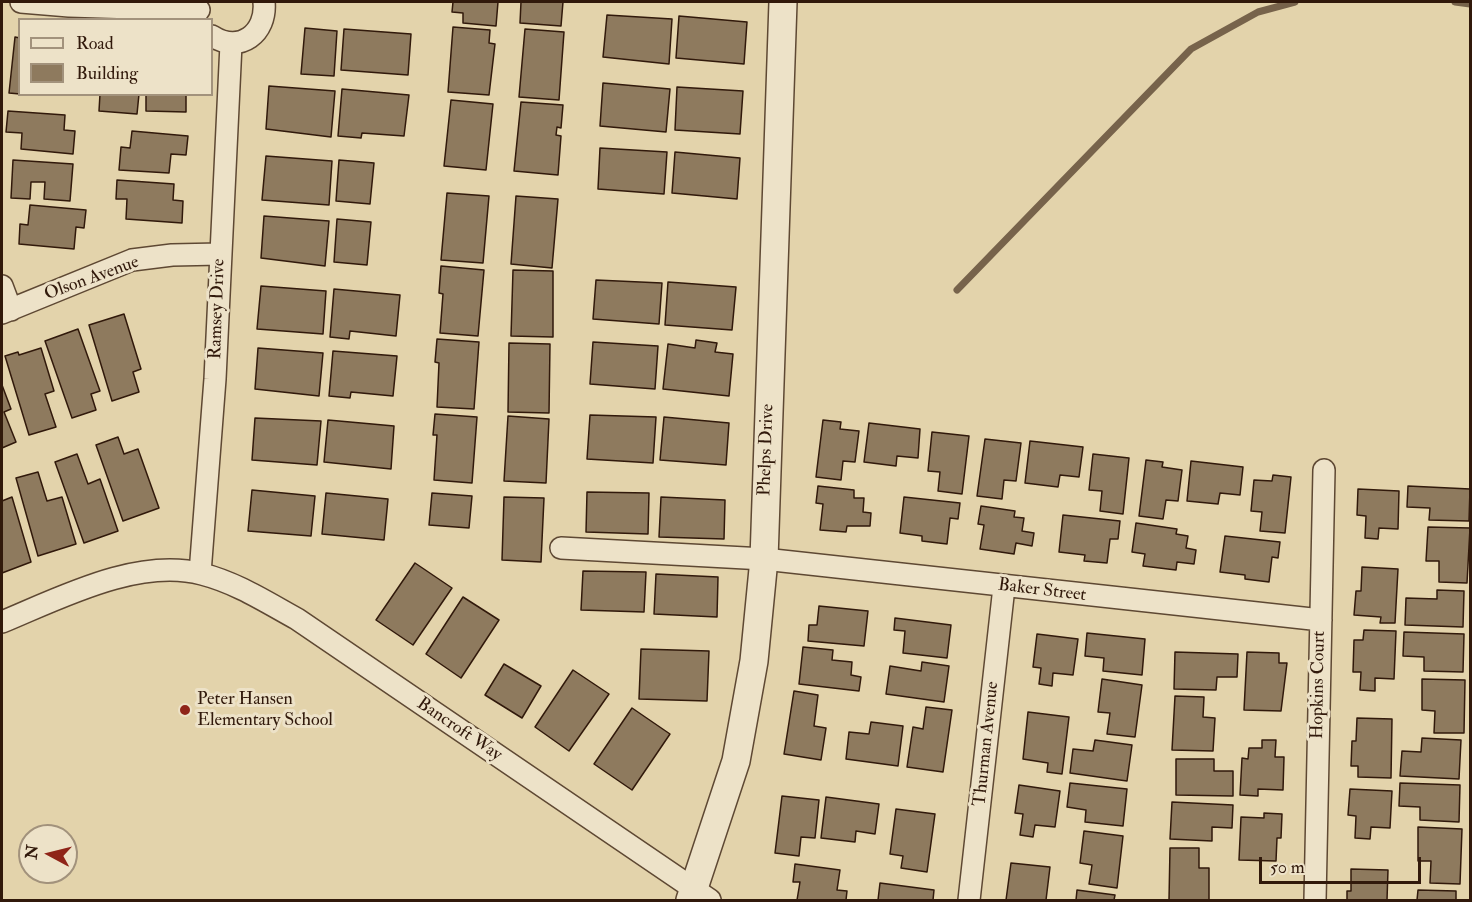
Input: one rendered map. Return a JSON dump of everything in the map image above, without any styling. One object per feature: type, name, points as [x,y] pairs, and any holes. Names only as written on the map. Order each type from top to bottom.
[{"type":"street","points":[[21,2],[69,6],[200,10]]},
{"type":"street","points":[[221,40],[251,38],[263,22],[264,2]]},
{"type":"street","name":"Phelps Drive","points":[[698,897],[738,751],[754,661],[764,559],[783,2]]},
{"type":"street","name":"Ramsey Drive","points":[[200,573],[215,379],[220,254],[221,40]]},
{"type":"street","name":"Olson Avenue","points":[[6,311],[132,260],[220,254]]},
{"type":"street","points":[[2,286],[6,311]]},
{"type":"street","name":"Hopkins Court","points":[[1315,900],[1324,470]]},
{"type":"street","name":"Baker Street","points":[[561,548],[764,559],[1321,620]]},
{"type":"street","name":"Bancroft Way","points":[[2,622],[105,579],[155,571],[200,573],[241,588],[297,619],[698,897]]},
{"type":"street","name":"Thurman Avenue","points":[[969,900],[1004,587]]},
{"type":"building","points":[[453,2],[498,2],[496,26],[463,23],[463,13],[452,12]]},
{"type":"building","points":[[521,2],[563,2],[561,26],[520,23]]},
{"type":"building","points":[[607,15],[672,19],[669,64],[603,57]]},
{"type":"building","points":[[679,16],[747,22],[744,64],[676,58]]},
{"type":"building","points":[[453,27],[490,30],[489,43],[495,44],[489,95],[448,92]]},
{"type":"building","points":[[305,28],[337,31],[334,76],[301,74]]},
{"type":"building","points":[[344,29],[411,34],[408,75],[341,70]]},
{"type":"building","points":[[525,29],[564,32],[559,100],[519,97]]},
{"type":"building","points":[[15,37],[18,38],[18,94],[9,93]]},
{"type":"building","points":[[603,83],[670,89],[666,132],[600,126]]},
{"type":"building","points":[[269,86],[335,91],[331,137],[266,129]]},
{"type":"building","points":[[677,87],[743,91],[740,134],[675,130]]},
{"type":"building","points":[[342,89],[409,95],[404,136],[362,133],[361,138],[338,136]]},
{"type":"building","points":[[100,96],[139,96],[137,114],[99,111]]},
{"type":"building","points":[[146,96],[186,96],[186,112],[146,111]]},
{"type":"building","points":[[451,100],[493,104],[486,170],[444,166]]},
{"type":"building","points":[[521,102],[563,105],[561,128],[557,127],[556,135],[561,136],[558,175],[514,171]]},
{"type":"building","points":[[8,111],[65,115],[64,130],[75,131],[73,154],[21,149],[22,133],[6,132]]},
{"type":"building","points":[[132,131],[188,136],[186,155],[171,154],[169,173],[119,170],[121,147],[130,148]]},
{"type":"building","points":[[600,148],[667,152],[664,194],[598,189]]},
{"type":"building","points":[[675,152],[740,158],[737,199],[672,193]]},
{"type":"building","points":[[266,156],[332,161],[329,205],[262,200]]},
{"type":"building","points":[[13,160],[73,164],[70,201],[44,199],[45,182],[31,182],[30,199],[11,198]]},
{"type":"building","points":[[339,160],[374,163],[370,204],[336,201]]},
{"type":"building","points":[[117,180],[174,184],[173,200],[183,201],[182,223],[126,219],[127,199],[116,199]]},
{"type":"building","points":[[447,193],[489,196],[483,263],[441,260]]},
{"type":"building","points":[[516,196],[558,199],[552,268],[511,264]]},
{"type":"building","points":[[30,205],[86,210],[84,228],[76,227],[74,249],[19,244],[20,224],[28,225]]},
{"type":"building","points":[[264,216],[329,221],[325,266],[261,258]]},
{"type":"building","points":[[337,219],[371,222],[367,265],[334,262]]},
{"type":"building","points":[[441,266],[484,270],[478,336],[440,333],[443,294],[439,293]]},
{"type":"building","points":[[513,270],[553,271],[553,337],[511,336]]},
{"type":"building","points":[[596,280],[662,283],[659,324],[593,319]]},
{"type":"building","points":[[668,282],[736,287],[732,330],[665,325]]},
{"type":"building","points":[[261,286],[326,291],[323,334],[257,329]]},
{"type":"building","points":[[334,289],[400,295],[396,336],[350,331],[349,339],[330,337]]},
{"type":"building","points":[[124,314],[141,369],[133,372],[139,392],[112,401],[89,325]]},
{"type":"building","points":[[78,329],[100,391],[91,394],[96,410],[72,418],[45,341]]},
{"type":"building","points":[[437,339],[479,342],[474,409],[437,407],[439,363],[435,362]]},
{"type":"building","points":[[696,340],[717,343],[715,352],[733,354],[729,396],[663,389],[668,344],[695,348]]},
{"type":"building","points":[[593,342],[658,346],[655,389],[590,384]]},
{"type":"building","points":[[509,343],[550,344],[549,413],[508,412]]},
{"type":"building","points":[[41,348],[54,391],[45,394],[56,427],[29,435],[5,356],[18,352],[19,355]]},
{"type":"building","points":[[258,348],[323,353],[319,396],[255,389]]},
{"type":"building","points":[[333,351],[397,356],[393,396],[351,392],[350,398],[329,396]]},
{"type":"building","points":[[2,385],[11,409],[4,412],[16,442],[2,448]]},
{"type":"building","points":[[435,414],[477,417],[472,483],[434,480],[437,435],[433,435]]},
{"type":"building","points":[[590,415],[656,417],[653,463],[587,459]]},
{"type":"building","points":[[508,416],[549,419],[546,483],[504,481]]},
{"type":"building","points":[[664,417],[729,423],[726,465],[660,460]]},
{"type":"building","points":[[255,418],[321,421],[317,465],[252,460]]},
{"type":"building","points":[[328,420],[394,426],[391,469],[324,462]]},
{"type":"building","points":[[823,420],[841,422],[840,429],[859,431],[855,462],[843,461],[841,480],[816,477]]},
{"type":"building","points":[[869,423],[920,429],[918,458],[897,456],[896,466],[864,462]]},
{"type":"building","points":[[932,432],[969,436],[962,494],[938,491],[940,472],[928,471]]},
{"type":"building","points":[[118,437],[124,454],[138,449],[159,508],[123,521],[96,445]]},
{"type":"building","points":[[985,439],[1021,443],[1016,481],[1004,480],[1002,499],[977,496]]},
{"type":"building","points":[[1030,441],[1083,447],[1079,477],[1060,475],[1058,487],[1025,483]]},
{"type":"building","points":[[77,454],[88,484],[100,479],[118,531],[84,543],[55,462]]},
{"type":"building","points":[[1093,454],[1129,458],[1123,514],[1100,511],[1102,491],[1089,490]]},
{"type":"building","points":[[1146,460],[1163,462],[1162,467],[1182,470],[1178,501],[1166,500],[1163,519],[1139,516]]},
{"type":"building","points":[[1191,461],[1243,467],[1240,495],[1220,493],[1218,504],[1187,501]]},
{"type":"building","points":[[38,472],[47,501],[62,497],[76,544],[38,556],[16,478]]},
{"type":"building","points":[[1273,475],[1291,477],[1285,533],[1260,531],[1262,512],[1251,511],[1254,480],[1272,481]]},
{"type":"building","points":[[818,486],[854,490],[854,498],[864,498],[863,512],[871,513],[870,526],[847,526],[846,532],[820,530],[823,504],[816,503]]},
{"type":"building","points":[[1408,486],[1470,489],[1469,521],[1429,520],[1430,508],[1407,507]]},
{"type":"building","points":[[1358,489],[1399,491],[1398,529],[1379,528],[1378,539],[1365,538],[1366,516],[1357,515]]},
{"type":"building","points":[[252,490],[315,496],[311,536],[248,531]]},
{"type":"building","points":[[587,492],[649,493],[648,534],[586,532]]},
{"type":"building","points":[[326,493],[388,499],[384,540],[322,534]]},
{"type":"building","points":[[432,493],[472,496],[469,528],[429,525]]},
{"type":"building","points":[[12,497],[31,562],[2,573],[2,501]]},
{"type":"building","points":[[504,497],[544,498],[541,562],[502,560]]},
{"type":"building","points":[[661,497],[725,500],[724,539],[659,537]]},
{"type":"building","points":[[904,497],[960,503],[958,519],[950,518],[947,544],[922,541],[922,536],[900,533]]},
{"type":"building","points":[[981,506],[1015,511],[1014,517],[1024,518],[1022,531],[1034,533],[1032,546],[1016,543],[1014,554],[980,549],[984,525],[978,524]]},
{"type":"building","points":[[1063,515],[1120,521],[1118,539],[1110,539],[1107,563],[1084,561],[1085,555],[1059,552]]},
{"type":"building","points":[[1136,523],[1177,529],[1176,534],[1188,536],[1186,548],[1196,550],[1194,564],[1177,562],[1176,570],[1143,566],[1145,554],[1132,552]]},
{"type":"building","points":[[1428,527],[1470,528],[1467,583],[1439,582],[1439,561],[1426,561]]},
{"type":"building","points":[[1225,536],[1280,542],[1278,558],[1272,557],[1269,582],[1245,579],[1245,575],[1220,572]]},
{"type":"building","points":[[415,563],[452,588],[413,645],[376,620]]},
{"type":"building","points":[[1362,567],[1398,569],[1395,623],[1380,623],[1381,617],[1354,615],[1356,591],[1361,591]]},
{"type":"building","points":[[583,571],[646,572],[644,612],[581,610]]},
{"type":"building","points":[[656,574],[718,577],[717,617],[654,614]]},
{"type":"building","points":[[1437,590],[1464,591],[1463,627],[1405,625],[1406,598],[1437,599]]},
{"type":"building","points":[[463,597],[499,620],[461,678],[426,654]]},
{"type":"building","points":[[819,606],[868,611],[864,646],[808,641],[809,625],[817,625]]},
{"type":"building","points":[[895,618],[951,625],[947,658],[903,653],[905,631],[894,630]]},
{"type":"building","points":[[1364,630],[1396,631],[1394,679],[1375,678],[1375,691],[1360,690],[1361,672],[1353,672],[1354,640],[1363,640]]},
{"type":"building","points":[[1404,632],[1464,634],[1463,672],[1424,671],[1424,657],[1403,656]]},
{"type":"building","points":[[1087,633],[1145,639],[1142,675],[1103,671],[1104,658],[1085,656]]},
{"type":"building","points":[[1037,634],[1078,639],[1073,675],[1053,673],[1052,686],[1039,684],[1041,668],[1033,667]]},
{"type":"building","points":[[803,647],[833,650],[832,660],[852,662],[851,675],[861,677],[859,691],[799,684]]},
{"type":"building","points":[[641,649],[709,651],[707,701],[639,699]]},
{"type":"building","points":[[1175,652],[1238,654],[1237,677],[1217,677],[1216,690],[1174,689]]},
{"type":"building","points":[[1247,652],[1279,653],[1279,663],[1287,663],[1281,711],[1244,710]]},
{"type":"building","points":[[922,662],[949,666],[944,702],[886,694],[890,666],[921,671]]},
{"type":"building","points":[[504,664],[541,686],[522,718],[485,695]]},
{"type":"building","points":[[573,670],[609,694],[569,751],[535,727]]},
{"type":"building","points":[[1102,679],[1142,685],[1135,737],[1107,734],[1110,713],[1098,712]]},
{"type":"building","points":[[1422,679],[1465,680],[1464,733],[1434,733],[1435,711],[1422,710]]},
{"type":"building","points":[[794,691],[818,695],[814,726],[826,728],[821,760],[784,754]]},
{"type":"building","points":[[1175,696],[1204,697],[1203,717],[1215,718],[1213,751],[1172,750]]},
{"type":"building","points":[[926,707],[952,710],[943,772],[907,767],[913,727],[923,729]]},
{"type":"building","points":[[632,708],[670,734],[632,790],[594,764]]},
{"type":"building","points":[[1028,712],[1069,717],[1062,774],[1047,772],[1048,763],[1023,759]]},
{"type":"building","points":[[1357,718],[1392,719],[1391,778],[1358,777],[1358,766],[1351,766],[1352,741],[1356,741]]},
{"type":"building","points":[[871,722],[903,726],[898,766],[846,759],[849,732],[869,734]]},
{"type":"building","points":[[1422,738],[1461,740],[1459,779],[1400,776],[1402,751],[1421,752]]},
{"type":"building","points":[[1095,740],[1132,745],[1127,781],[1070,773],[1073,749],[1093,751]]},
{"type":"building","points":[[1262,740],[1276,740],[1275,757],[1284,757],[1283,790],[1258,789],[1258,796],[1240,795],[1242,758],[1248,759],[1249,748],[1262,748]]},
{"type":"building","points":[[1176,759],[1214,759],[1214,771],[1233,771],[1233,796],[1176,795]]},
{"type":"building","points":[[1070,783],[1127,789],[1123,826],[1085,822],[1086,810],[1067,807]]},
{"type":"building","points":[[1400,783],[1460,785],[1459,822],[1420,820],[1420,807],[1399,806]]},
{"type":"building","points":[[1019,785],[1060,791],[1055,827],[1035,825],[1033,837],[1020,835],[1023,814],[1015,813]]},
{"type":"building","points":[[1350,789],[1392,791],[1390,828],[1371,827],[1370,839],[1355,838],[1356,816],[1348,815]]},
{"type":"building","points":[[782,796],[819,800],[815,838],[801,837],[799,856],[775,853]]},
{"type":"building","points":[[826,797],[879,804],[875,834],[856,831],[855,842],[821,838]]},
{"type":"building","points":[[1172,802],[1233,805],[1232,828],[1212,827],[1212,841],[1170,839]]},
{"type":"building","points":[[896,809],[935,814],[927,872],[901,868],[903,856],[890,854]]},
{"type":"building","points":[[1264,813],[1282,814],[1281,838],[1277,838],[1276,861],[1239,860],[1241,817],[1264,818]]},
{"type":"building","points":[[1418,827],[1462,829],[1460,884],[1430,883],[1431,861],[1418,861]]},
{"type":"building","points":[[1084,831],[1123,836],[1117,888],[1089,884],[1092,865],[1080,863]]},
{"type":"building","points":[[1170,848],[1199,848],[1199,868],[1209,868],[1209,900],[1169,900]]},
{"type":"building","points":[[1011,863],[1050,867],[1046,900],[1006,900]]},
{"type":"building","points":[[795,864],[840,870],[837,890],[847,891],[846,900],[797,900],[800,882],[793,882]]},
{"type":"building","points":[[1351,869],[1388,870],[1387,900],[1347,900],[1347,891],[1351,891]]},
{"type":"building","points":[[880,883],[934,890],[933,900],[878,900]]},
{"type":"building","points":[[1077,890],[1115,895],[1114,900],[1076,900]]},
{"type":"building","points":[[1418,890],[1456,891],[1456,900],[1417,900]]},
{"type":"waterway","points":[[957,290],[1191,49],[1258,12],[1295,2]]},
{"type":"waterway","points":[[1455,2],[1470,4]]},
{"type":"place","name":"Peter Hansen Elementary School","points":[[185,710]]}]
